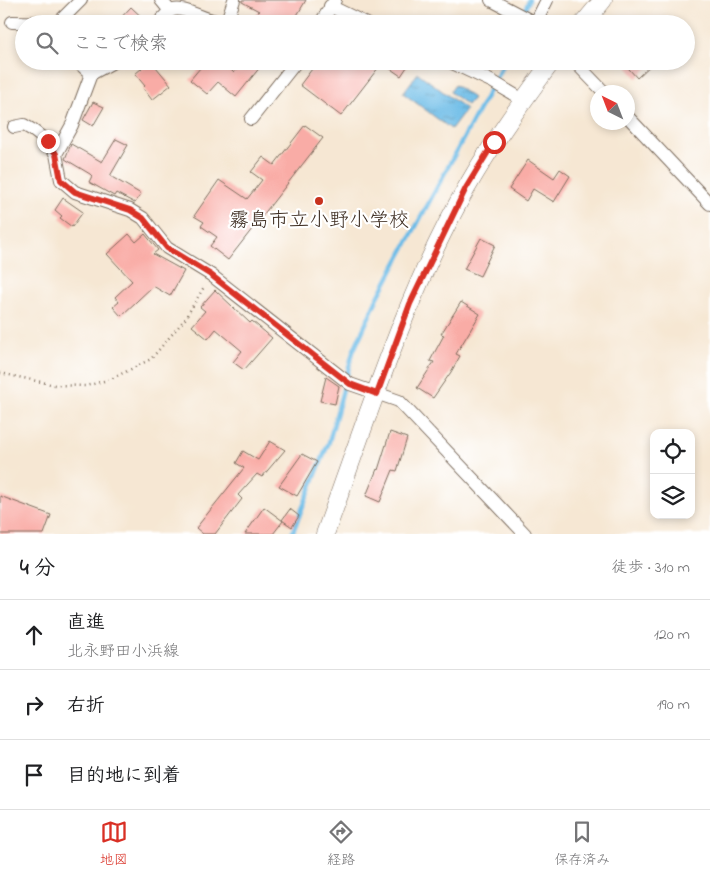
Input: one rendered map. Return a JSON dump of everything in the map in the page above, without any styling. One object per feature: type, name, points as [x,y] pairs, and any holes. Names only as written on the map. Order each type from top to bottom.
[{"type":"main road","points":[[590,15],[603,0]]},
{"type":"main road","points":[[325,534],[410,304],[466,188],[523,100],[545,70]]},
{"type":"street","points":[[66,15],[81,0]]},
{"type":"street","points":[[161,0],[170,11]]},
{"type":"street","points":[[231,15],[234,0]]},
{"type":"street","points":[[491,0],[520,15]]},
{"type":"street","points":[[538,15],[547,0]]},
{"type":"street","points":[[325,15],[332,3],[352,15]]},
{"type":"street","points":[[166,15],[170,11],[183,10],[196,15]]},
{"type":"street","points":[[87,70],[91,74]]},
{"type":"street","points":[[56,154],[72,124],[91,74],[98,70]]},
{"type":"street","points":[[252,119],[288,70]]},
{"type":"street","points":[[467,70],[493,82],[523,100]]},
{"type":"street","points":[[583,70],[597,85]]},
{"type":"street","points":[[635,124],[710,204]]},
{"type":"street","points":[[14,127],[24,125],[35,130],[48,141],[56,154],[61,180],[75,192],[130,210],[143,218],[167,248],[211,275],[337,375],[350,384],[400,401],[524,534]]},
{"type":"path","points":[[0,373],[55,385],[86,386],[111,379],[151,359],[184,318],[211,275]]},
{"type":"water","points":[[418,73],[466,109],[451,129],[403,93]]},
{"type":"water","points":[[455,85],[473,98],[467,105],[450,92]]},
{"type":"building","points":[[242,0],[306,0],[297,15],[256,15],[259,11],[242,2]]},
{"type":"building","points":[[131,7],[139,15],[123,15]]},
{"type":"building","points":[[140,70],[158,70],[171,85],[152,100],[143,88],[145,86],[135,74]]},
{"type":"building","points":[[198,70],[231,70],[234,73],[236,70],[258,70],[236,97],[218,82],[207,94],[190,80]]},
{"type":"building","points":[[311,70],[377,70],[341,116],[300,85]]},
{"type":"building","points":[[392,70],[405,70],[401,76]]},
{"type":"building","points":[[630,70],[645,70],[637,78]]},
{"type":"building","points":[[93,102],[104,107],[93,126],[83,120]]},
{"type":"building","points":[[305,125],[323,138],[228,260],[210,246],[217,237],[201,226],[204,222],[194,216],[219,180],[247,199],[262,180],[251,172],[263,157],[274,165]]},
{"type":"building","points":[[116,139],[128,145],[110,176],[141,194],[135,203],[116,193],[114,196],[89,182],[92,176],[90,174],[65,159],[71,144],[102,162]]},
{"type":"building","points":[[528,160],[554,178],[560,169],[570,176],[554,202],[533,189],[526,201],[509,189]]},
{"type":"building","points":[[63,198],[83,212],[72,227],[60,218],[62,216],[55,210]]},
{"type":"building","points":[[129,234],[136,242],[145,234],[158,250],[153,254],[184,271],[170,296],[153,286],[121,316],[113,307],[119,302],[115,297],[132,281],[107,254]]},
{"type":"building","points":[[481,238],[495,245],[480,276],[464,269]]},
{"type":"building","points":[[215,290],[250,323],[252,321],[272,338],[244,370],[233,362],[242,351],[216,329],[208,339],[192,326],[205,311],[200,307]]},
{"type":"building","points":[[461,302],[480,314],[456,354],[460,356],[433,398],[417,388],[434,362],[430,361],[444,335],[441,334]]},
{"type":"building","points":[[326,377],[339,386],[335,404],[320,401]]},
{"type":"building","points":[[390,432],[407,438],[397,471],[393,470],[380,502],[366,496],[378,470]]},
{"type":"building","points":[[270,441],[285,450],[262,477],[257,474],[238,495],[242,499],[215,534],[203,534],[196,528],[244,468],[236,463],[243,451],[258,460]]},
{"type":"building","points":[[302,454],[317,462],[297,496],[279,486]]},
{"type":"building","points":[[0,496],[51,515],[44,534],[0,534]]},
{"type":"building","points":[[264,507],[283,521],[273,534],[245,534]]},
{"type":"building","points":[[290,509],[299,516],[292,527],[282,520]]},
{"type":"waterway","points":[[523,15],[529,0]]},
{"type":"waterway","points":[[292,534],[329,442],[353,352],[377,299],[500,70]]},
{"type":"place","name":"霧島市立小野小学校","points":[[319,201]]},
{"type":"route","points":[[48,141],[56,154],[61,180],[75,192],[130,210],[143,218],[167,248],[211,275],[350,384],[377,394],[410,304],[466,188],[494,142]]}]
